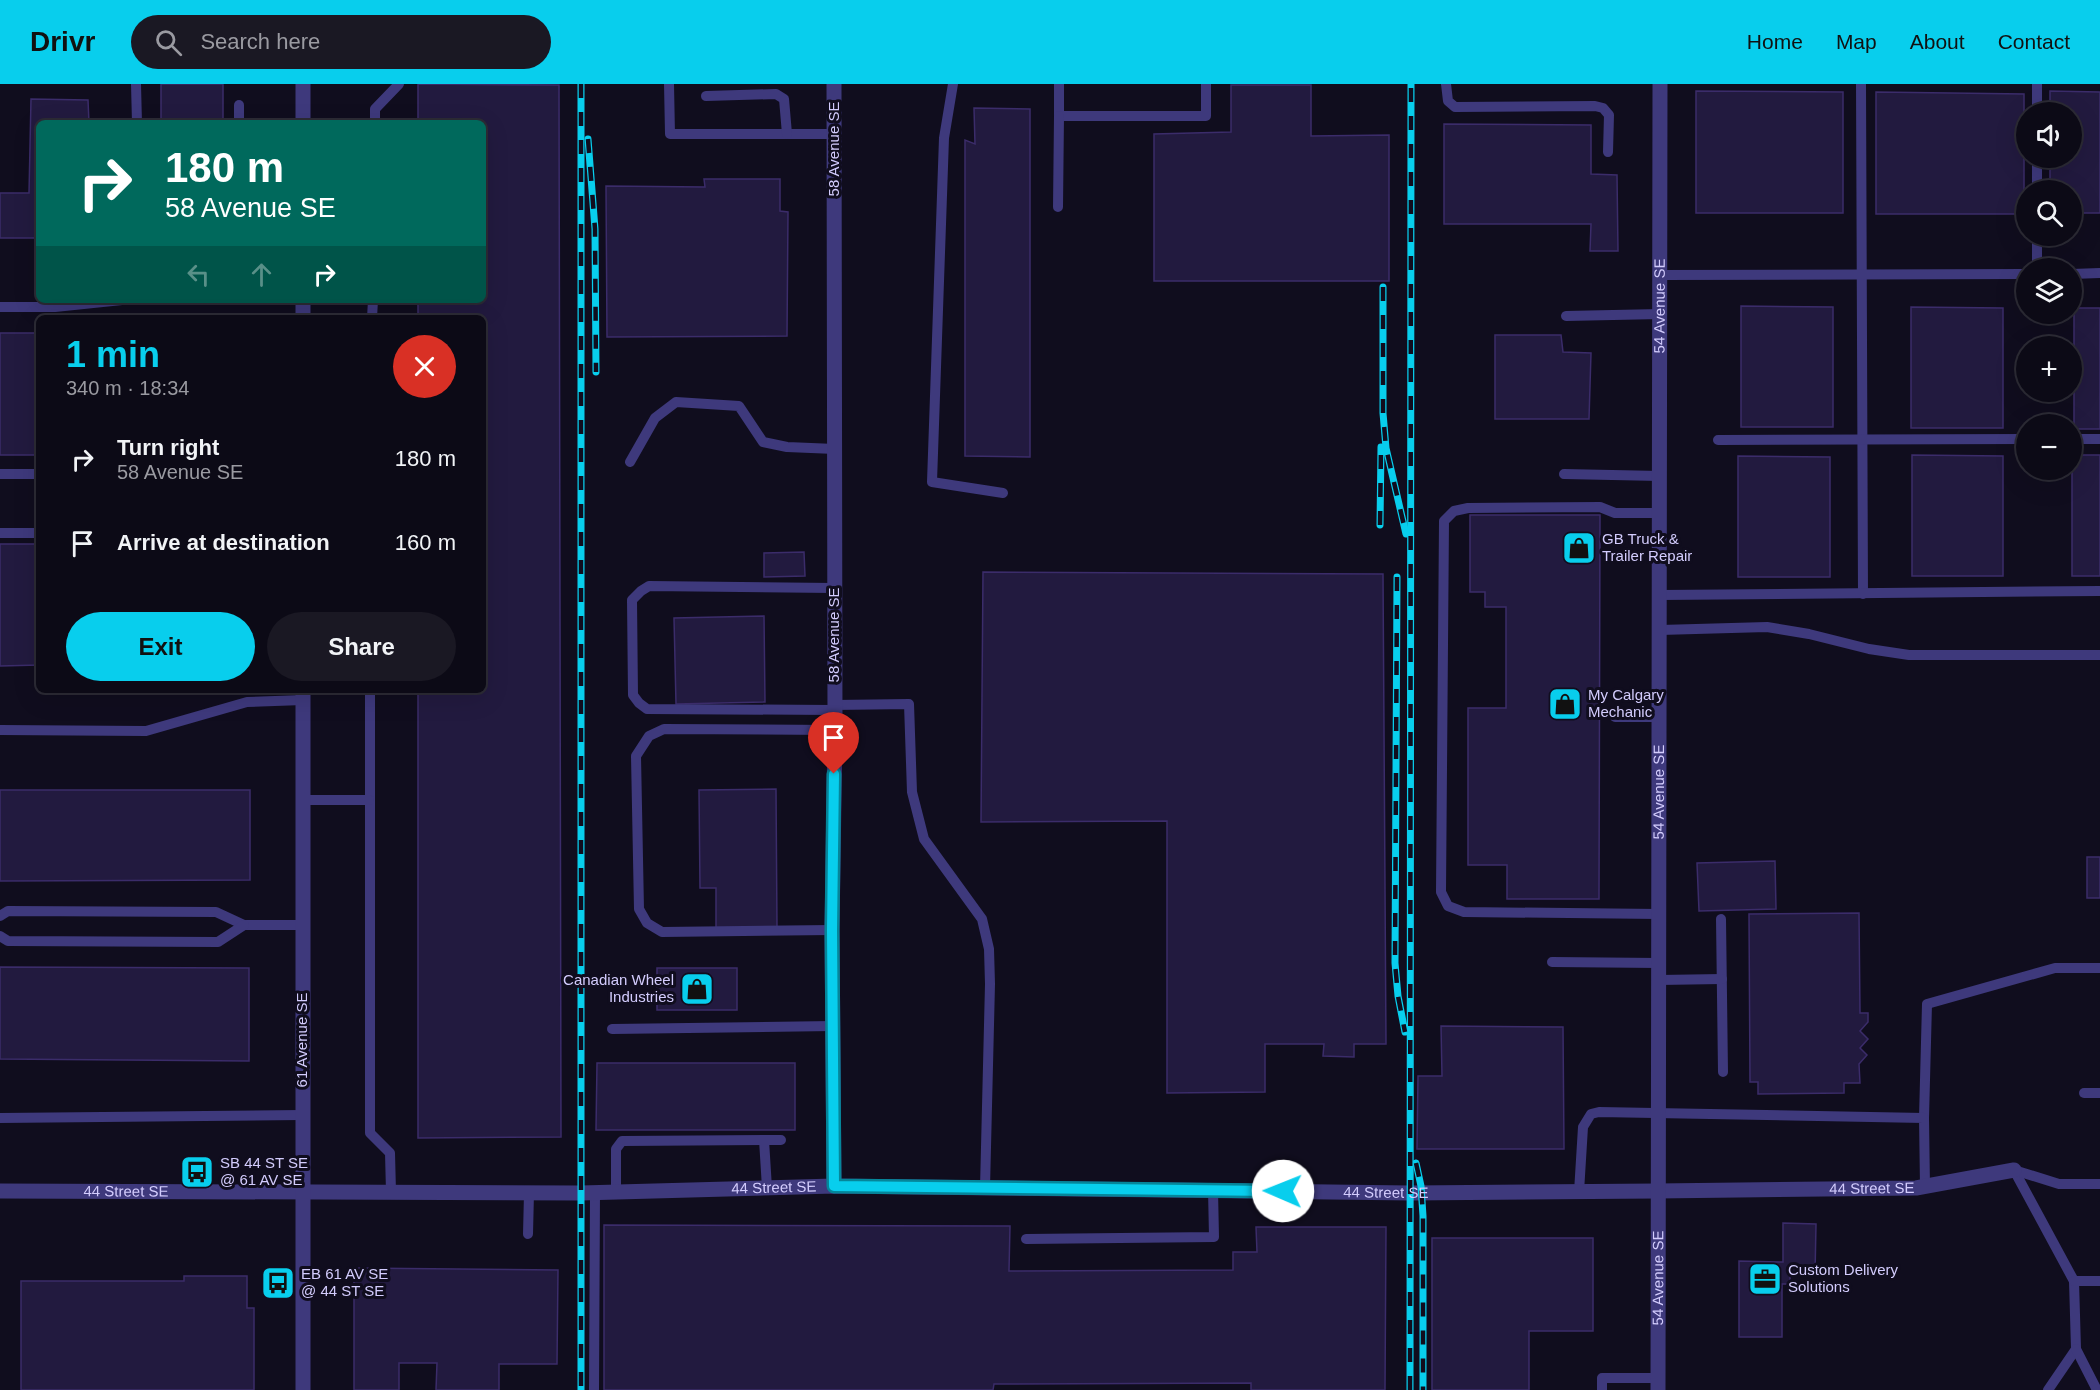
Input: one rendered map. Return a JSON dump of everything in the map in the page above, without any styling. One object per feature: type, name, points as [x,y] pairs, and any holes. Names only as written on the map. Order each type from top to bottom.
[{"type":"street","points":[[303,84],[303,120]]},
{"type":"street","name":"58 Avenue SE","points":[[834,84],[835,730],[832,930],[834,1186]]},
{"type":"street","name":"54 Avenue SE","points":[[1658,1384],[1660,84]]},
{"type":"street","name":"61 Avenue SE","points":[[303,695],[303,1390]]},
{"type":"street","name":"44 Street SE","points":[[0,1191],[595,1193],[834,1186],[1411,1193],[1579,1192],[1916,1188],[2014,1170]]},
{"type":"lane","points":[[136,84],[137,120]]},
{"type":"lane","points":[[375,120],[375,109],[399,84]]},
{"type":"lane","points":[[669,84],[670,134],[833,134]]},
{"type":"lane","points":[[953,84],[944,138],[932,482],[1003,494]]},
{"type":"lane","points":[[1058,207],[1059,84]]},
{"type":"lane","points":[[1059,116],[1206,116],[1206,84]]},
{"type":"lane","points":[[1446,84],[1448,101],[1455,107],[1595,106],[1603,108],[1609,115],[1608,152]]},
{"type":"lane","points":[[1861,84],[1863,594]]},
{"type":"lane","points":[[2037,84],[2037,102]]},
{"type":"lane","points":[[706,96],[776,94],[784,99],[787,134]]},
{"type":"lane","points":[[239,105],[239,120]]},
{"type":"lane","points":[[2082,274],[2100,273]]},
{"type":"lane","points":[[1660,275],[2016,274]]},
{"type":"lane","points":[[0,307],[55,307],[93,303]]},
{"type":"lane","points":[[1566,316],[1660,314]]},
{"type":"lane","points":[[630,462],[655,418],[676,402],[739,406],[763,441],[787,447],[835,449]]},
{"type":"lane","points":[[1718,440],[2016,439]]},
{"type":"lane","points":[[2082,439],[2100,439]]},
{"type":"lane","points":[[0,474],[36,474]]},
{"type":"lane","points":[[1563,474],[1660,476]]},
{"type":"lane","points":[[1659,914],[1464,912],[1448,906],[1442,892],[1442,880],[1444,521],[1454,511],[1468,508],[1600,507],[1616,513],[1660,513]]},
{"type":"lane","points":[[0,533],[36,533]]},
{"type":"lane","points":[[834,588],[649,586],[640,591],[632,600],[633,695],[647,709],[834,708],[909,704],[912,792],[924,838],[982,919],[989,948],[985,1188]]},
{"type":"lane","points":[[1660,595],[2100,591]]},
{"type":"lane","points":[[1660,630],[1767,627],[1809,634],[1869,649],[1910,655],[2100,655]]},
{"type":"lane","points":[[370,693],[370,1133],[390,1153],[391,1192]]},
{"type":"lane","points":[[0,730],[146,731],[247,702],[303,695]]},
{"type":"lane","points":[[1615,717],[1660,717]]},
{"type":"lane","points":[[832,930],[662,932],[647,923],[639,909],[636,756],[649,736],[664,729],[835,730]]},
{"type":"lane","points":[[303,800],[369,800]]},
{"type":"lane","points":[[0,916],[8,911],[216,912],[244,925],[302,925]]},
{"type":"lane","points":[[1721,920],[1723,1072]]},
{"type":"lane","points":[[0,936],[8,941],[218,942],[244,925]]},
{"type":"lane","points":[[1552,962],[1659,963]]},
{"type":"lane","points":[[1925,1187],[1927,1004],[2055,968],[2100,968]]},
{"type":"lane","points":[[1659,980],[1722,980]]},
{"type":"lane","points":[[612,1029],[833,1026]]},
{"type":"lane","points":[[2084,1093],[2100,1093]]},
{"type":"lane","points":[[1579,1192],[1583,1127],[1591,1114],[1599,1112],[1924,1118]]},
{"type":"lane","points":[[0,1118],[302,1115]]},
{"type":"lane","points":[[764,1140],[767,1188]]},
{"type":"lane","points":[[616,1192],[616,1149],[622,1141],[781,1140]]},
{"type":"lane","points":[[2014,1170],[2059,1184],[2100,1184]]},
{"type":"lane","points":[[2014,1170],[2074,1281],[2076,1349],[2097,1390]]},
{"type":"lane","points":[[1026,1239],[1214,1237],[1213,1190]]},
{"type":"lane","points":[[528,1234],[529,1193]]},
{"type":"lane","points":[[594,1390],[595,1193]]},
{"type":"lane","points":[[2074,1281],[2100,1281]]},
{"type":"lane","points":[[2048,1390],[2076,1349]]},
{"type":"lane","points":[[1602,1390],[1602,1378],[1658,1384]]},
{"type":"building","points":[[161,84],[223,84],[223,120],[161,120]]},
{"type":"building","points":[[418,84],[559,85],[561,1137],[418,1138],[418,693],[486,693],[486,315],[418,315],[418,303],[486,303],[486,120],[418,120]]},
{"type":"building","points":[[1231,85],[1311,85],[1311,136],[1389,135],[1389,281],[1154,281],[1154,134],[1231,132]]},
{"type":"building","points":[[1696,91],[1843,92],[1843,213],[1696,213]]},
{"type":"building","points":[[2050,91],[2100,92],[2100,213],[2082,213],[2082,180],[2050,180],[2050,168],[2082,168],[2082,102],[2050,102]]},
{"type":"building","points":[[1876,92],[2024,94],[2024,102],[2016,102],[2016,168],[2024,168],[2024,180],[2016,180],[2016,214],[1876,214]]},
{"type":"building","points":[[31,99],[88,100],[89,120],[36,120],[36,238],[0,238],[0,193],[29,193]]},
{"type":"building","points":[[974,108],[1030,109],[1030,457],[965,456],[965,140],[975,144]]},
{"type":"building","points":[[1444,124],[1591,125],[1591,174],[1617,175],[1618,251],[1590,251],[1591,224],[1444,224]]},
{"type":"building","points":[[704,179],[780,179],[780,211],[788,212],[787,336],[607,337],[606,186],[705,187]]},
{"type":"building","points":[[1741,306],[1833,307],[1833,427],[1741,427]]},
{"type":"building","points":[[1911,307],[2003,308],[2003,428],[1911,428]]},
{"type":"building","points":[[2082,308],[2100,308],[2100,429],[2082,429],[2082,414],[2074,414],[2074,402],[2082,402],[2082,336],[2074,336],[2074,324],[2082,324]]},
{"type":"building","points":[[0,333],[36,333],[36,455],[0,455]]},
{"type":"building","points":[[1495,335],[1561,335],[1563,352],[1591,353],[1589,419],[1495,419]]},
{"type":"building","points":[[1912,455],[2003,456],[2003,576],[1912,576]]},
{"type":"building","points":[[2082,455],[2100,455],[2100,576],[2072,576],[2072,480],[2082,480]]},
{"type":"building","points":[[1738,456],[1830,457],[1830,577],[1738,577]]},
{"type":"building","points":[[1470,515],[1600,515],[1599,899],[1507,899],[1507,865],[1468,865],[1468,708],[1506,708],[1506,607],[1485,607],[1485,592],[1470,592]]},
{"type":"building","points":[[0,544],[36,544],[36,665],[0,666]]},
{"type":"building","points":[[804,552],[805,576],[764,577],[764,553]]},
{"type":"building","points":[[983,572],[1383,574],[1386,1044],[1354,1044],[1354,1057],[1323,1056],[1324,1044],[1265,1044],[1265,1092],[1167,1093],[1167,821],[981,822]]},
{"type":"building","points":[[764,616],[765,702],[676,704],[674,618]]},
{"type":"building","points":[[776,789],[777,928],[716,929],[716,888],[700,888],[699,790]]},
{"type":"building","points":[[0,790],[250,790],[250,880],[0,881]]},
{"type":"building","points":[[2087,857],[2100,857],[2100,898],[2087,898]]},
{"type":"building","points":[[1775,861],[1776,909],[1699,911],[1697,863]]},
{"type":"building","points":[[1859,913],[1860,1013],[1868,1013],[1868,1022],[1860,1031],[1868,1039],[1860,1048],[1867,1055],[1859,1064],[1860,1083],[1844,1083],[1844,1093],[1758,1094],[1758,1082],[1750,1082],[1749,914]]},
{"type":"building","points":[[0,967],[249,968],[249,1061],[0,1059]]},
{"type":"building","name":"Canadian Wheel Industries","points":[[657,968],[737,968],[737,1010],[657,1010]]},
{"type":"building","points":[[1441,1026],[1563,1027],[1564,1149],[1417,1149],[1418,1076],[1442,1076]]},
{"type":"building","points":[[597,1063],[795,1063],[795,1130],[596,1130]]},
{"type":"building","name":"Custom Delivery Solutions","points":[[1783,1223],[1816,1224],[1815,1275],[1790,1274],[1790,1284],[1782,1284],[1782,1337],[1739,1337],[1739,1261],[1783,1262]]},
{"type":"building","points":[[604,1225],[1010,1226],[1009,1271],[1233,1270],[1233,1252],[1257,1252],[1256,1227],[1386,1227],[1385,1390],[1251,1390],[1251,1383],[994,1384],[993,1390],[604,1390]]},
{"type":"building","points":[[1432,1238],[1593,1238],[1593,1331],[1529,1331],[1529,1390],[1432,1390]]},
{"type":"building","points":[[354,1268],[558,1270],[557,1364],[499,1364],[499,1390],[436,1390],[437,1363],[399,1363],[399,1390],[354,1390]]},
{"type":"building","points":[[184,1276],[247,1276],[247,1308],[254,1308],[254,1390],[21,1390],[21,1281],[184,1281]]},
{"type":"railway","points":[[581,84],[581,1390]]},
{"type":"railway","points":[[1410,1390],[1411,84]]},
{"type":"railway","points":[[588,139],[595,229],[596,372]]},
{"type":"railway","points":[[1383,287],[1383,413],[1386,448],[1406,534]]},
{"type":"railway","points":[[1380,525],[1381,447]]},
{"type":"railway","points":[[1397,577],[1395,963],[1405,1032]]},
{"type":"railway","points":[[1416,1163],[1421,1186],[1423,1216],[1423,1390]]},
{"type":"place","name":"GB Truck & Trailer Repair","points":[[1579,548]]},
{"type":"place","name":"My Calgary Mechanic","points":[[1565,704]]},
{"type":"place","name":"Canadian Wheel Industries","points":[[697,989]]},
{"type":"place","name":"SB 44 ST SE @ 61 AV SE","points":[[197,1172]]},
{"type":"place","name":"Custom Delivery Solutions","points":[[1765,1279]]},
{"type":"place","name":"EB 61 AV SE @ 44 ST SE","points":[[278,1283]]},
{"type":"route","points":[[834,774],[832,930],[834,1186],[1283,1191]]}]
